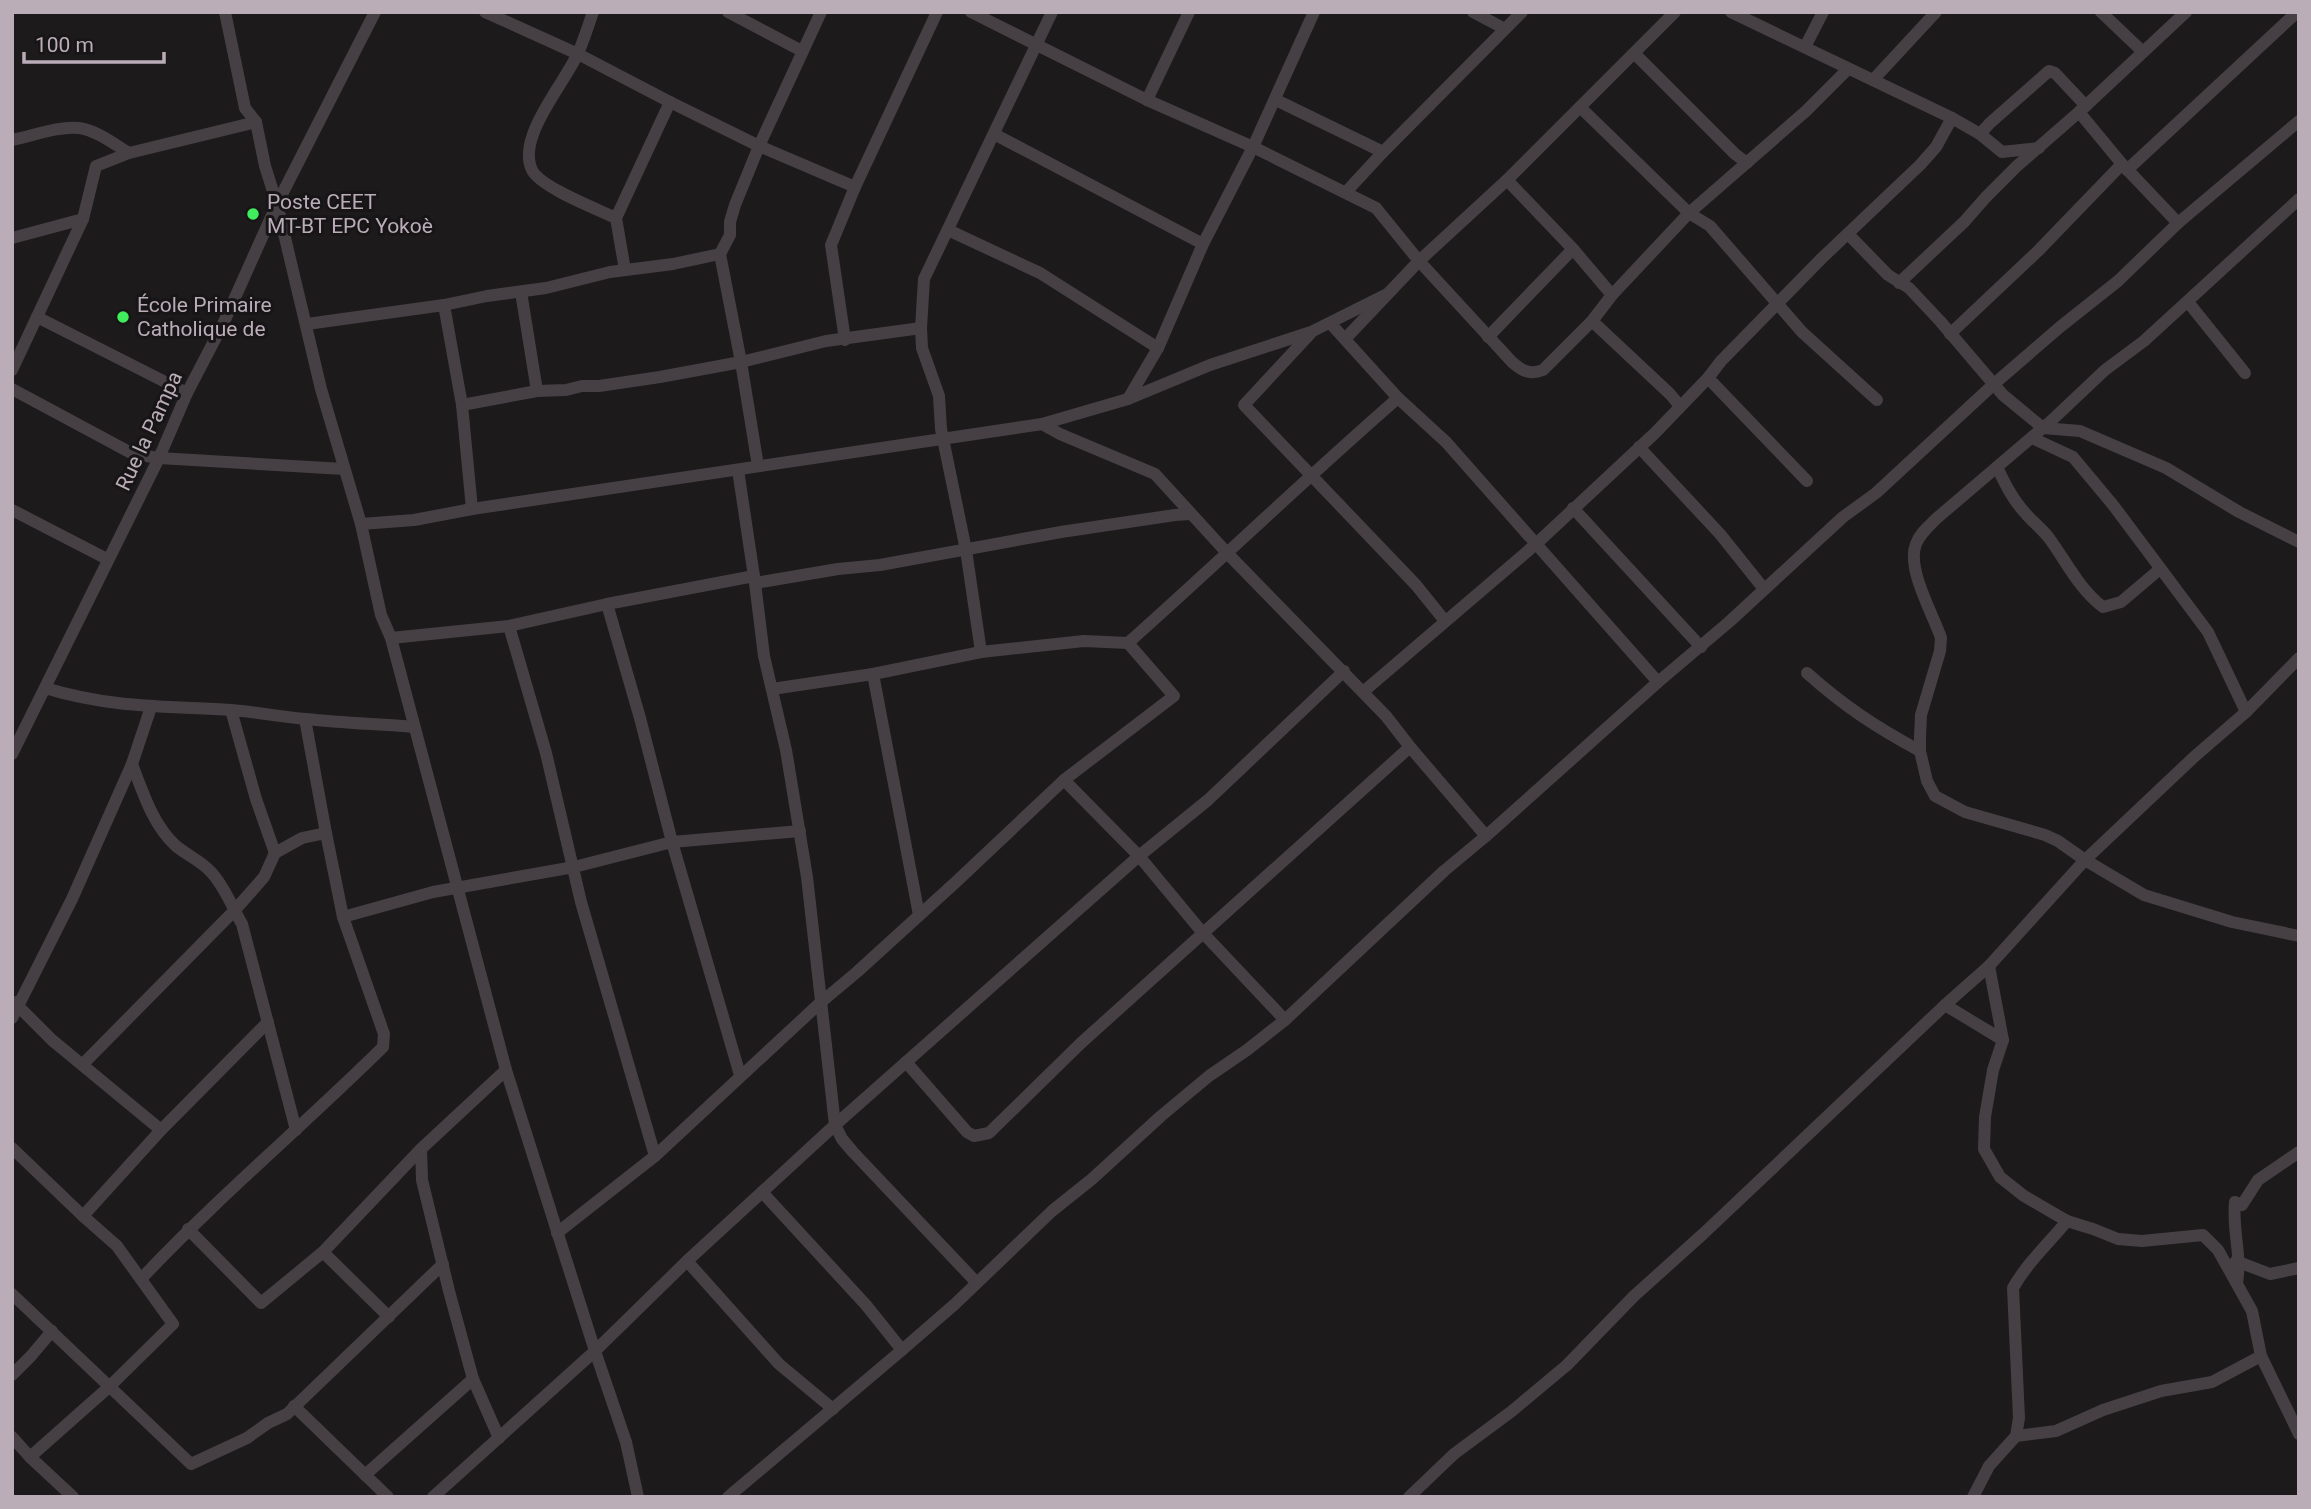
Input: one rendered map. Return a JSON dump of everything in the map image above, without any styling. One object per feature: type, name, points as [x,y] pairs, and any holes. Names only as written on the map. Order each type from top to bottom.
[{"type":"street","points":[[225,12],[245,108],[256,122],[321,389],[361,524],[382,615],[391,638],[506,1070],[556,1233],[626,1442],[638,1497]]},
{"type":"street","name":"Rue la Pampa","points":[[12,754],[159,458],[277,204],[375,12]]},
{"type":"street","points":[[485,12],[578,54],[760,146],[855,187]]},
{"type":"street","points":[[593,12],[578,54],[531,136],[528,151],[532,171],[545,184],[616,218]]},
{"type":"street","points":[[728,12],[802,51]]},
{"type":"street","points":[[758,466],[720,254],[730,235],[730,222],[735,205],[821,12]]},
{"type":"street","points":[[845,340],[831,245],[855,187],[937,12]]},
{"type":"street","points":[[971,12],[1147,100],[1253,147],[1376,208],[1419,261],[1518,368],[1534,373],[1543,370],[1592,320],[1689,213],[1848,69]]},
{"type":"street","points":[[981,652],[939,396],[922,348],[924,279],[1052,12]]},
{"type":"street","points":[[1147,100],[1189,12]]},
{"type":"street","points":[[1128,398],[1158,348],[1203,244],[1276,100],[1314,12]]},
{"type":"street","points":[[1473,12],[1505,30]]},
{"type":"street","points":[[1346,192],[1382,152],[1522,12]]},
{"type":"street","points":[[1345,340],[1419,261],[1507,180],[1675,12]]},
{"type":"street","points":[[1731,12],[1952,118],[1980,134],[2017,166]]},
{"type":"street","points":[[1805,47],[1823,12]]},
{"type":"street","points":[[1873,79],[1936,12]]},
{"type":"street","points":[[2101,12],[2142,51]]},
{"type":"street","points":[[1899,283],[1964,222],[2017,166],[2083,109],[2186,12]]},
{"type":"street","points":[[1950,334],[2125,167],[2295,14]]},
{"type":"street","points":[[1634,54],[1747,163]]},
{"type":"street","points":[[1980,134],[2049,71],[2055,73],[2125,167],[2178,223]]},
{"type":"street","points":[[1276,100],[1382,152]]},
{"type":"street","points":[[625,270],[616,218],[670,102]]},
{"type":"street","points":[[1580,107],[1689,213],[1710,226],[1802,332],[1877,400]]},
{"type":"street","points":[[1363,692],[1536,544],[1639,447],[1708,379],[1721,360],[1920,165],[1936,147],[1952,118]]},
{"type":"street","points":[[728,1497],[902,1350],[1052,1211],[1092,1179],[1161,1116],[1209,1076],[1285,1020],[1444,871],[1701,647],[1843,517],[1876,493],[1994,384],[2118,281],[2178,223],[2299,121]]},
{"type":"street","points":[[12,370],[83,219],[96,166],[129,153],[256,122]]},
{"type":"street","points":[[12,140],[78,128],[91,132],[129,153]]},
{"type":"street","points":[[994,134],[1203,244]]},
{"type":"street","points":[[2002,152],[2040,148]]},
{"type":"street","points":[[1507,180],[1573,249],[1612,295]]},
{"type":"street","points":[[2299,199],[2144,341],[2105,370],[2032,438],[1937,518],[1915,545],[1914,566],[1941,638],[1922,715],[1920,751],[1927,781],[1935,796],[1965,812],[2058,841],[2144,895],[2232,922],[2299,936]]},
{"type":"street","points":[[12,238],[83,219]]},
{"type":"street","points":[[948,230],[1040,273],[1158,348]]},
{"type":"street","points":[[1849,233],[1888,275],[1909,288],[2003,396],[2043,428],[2080,431],[2166,468],[2239,512],[2299,542]]},
{"type":"street","points":[[1489,337],[1573,249]]},
{"type":"street","points":[[307,324],[546,288],[625,270],[720,254]]},
{"type":"street","points":[[522,292],[537,391]]},
{"type":"street","points":[[361,524],[414,520],[472,509],[1042,424],[1128,398],[1210,365],[1311,332],[1387,294]]},
{"type":"street","points":[[2188,302],[2245,373]]},
{"type":"street","points":[[444,305],[462,405],[472,509]]},
{"type":"street","points":[[37,317],[187,393]]},
{"type":"street","points":[[1592,320],[1680,406]]},
{"type":"street","points":[[1331,324],[1398,398],[1446,442],[1658,682]]},
{"type":"street","points":[[462,405],[537,391],[599,386],[741,362],[826,341],[921,328]]},
{"type":"street","points":[[1311,332],[1244,405],[1416,585],[1445,621]]},
{"type":"street","points":[[1708,379],[1807,481]]},
{"type":"street","points":[[12,389],[133,454],[159,458],[344,469]]},
{"type":"street","points":[[772,689],[873,674],[981,652],[1084,641],[1128,643],[1228,554],[1311,474],[1398,398]]},
{"type":"street","points":[[1042,424],[1060,435],[1155,474],[1228,554],[1386,716],[1486,836]]},
{"type":"street","points":[[2032,438],[2073,457],[2113,505],[2208,632],[2246,712]]},
{"type":"street","points":[[1639,447],[1720,534],[1764,589]]},
{"type":"street","points":[[1997,467],[2007,489],[2024,512],[2045,533],[2078,581],[2103,607],[2121,602],[2160,569]]},
{"type":"street","points":[[738,470],[764,656],[786,750],[807,877],[835,1125],[853,1152],[976,1282]]},
{"type":"street","points":[[1573,508],[1701,647]]},
{"type":"street","points":[[12,510],[107,559]]},
{"type":"street","points":[[391,638],[509,626],[607,604],[755,580],[891,563],[1061,532],[1191,514]]},
{"type":"street","points":[[607,604],[672,842],[740,1075]]},
{"type":"street","points":[[509,626],[542,741],[581,902],[654,1156]]},
{"type":"street","points":[[556,1233],[654,1156],[1064,779],[1174,696],[1128,643]]},
{"type":"street","points":[[1409,1497],[1454,1454],[1512,1411],[1567,1365],[1634,1296],[1989,966],[2085,860],[2193,757],[2246,712],[2299,658]]},
{"type":"street","points":[[433,1497],[835,1125],[1139,856],[1208,800],[1344,671]]},
{"type":"street","points":[[1807,673],[1840,703],[1920,751]]},
{"type":"street","points":[[873,674],[919,915]]},
{"type":"street","points":[[45,688],[87,699],[151,708],[231,710],[304,719],[414,727]]},
{"type":"street","points":[[151,708],[132,764],[72,899],[14,1008],[161,1130]]},
{"type":"street","points":[[231,710],[256,799],[275,853]]},
{"type":"street","points":[[142,1278],[188,1229],[281,1146],[383,1047],[384,1034],[343,917],[304,719]]},
{"type":"street","points":[[906,1062],[967,1132],[974,1136],[989,1132],[1202,932],[1410,747]]},
{"type":"street","points":[[132,764],[161,829],[177,846],[212,873],[227,894],[242,924],[296,1130]]},
{"type":"street","points":[[1064,779],[1139,856],[1202,932],[1285,1020]]},
{"type":"street","points":[[343,917],[458,887],[573,867],[672,842],[800,831]]},
{"type":"street","points":[[83,1064],[234,911],[264,877],[275,853],[302,838],[326,833]]},
{"type":"street","points":[[1989,966],[2003,1040],[1993,1070],[1984,1117],[1984,1149],[2000,1177],[2024,1196],[2067,1221],[2118,1239],[2142,1241],[2203,1235],[2218,1250],[2240,1264],[2270,1274],[2299,1268]]},
{"type":"street","points":[[1945,1005],[2003,1040]]},
{"type":"street","points":[[83,1216],[161,1130],[268,1022]]},
{"type":"street","points":[[188,1229],[261,1303],[323,1251],[421,1149],[506,1070]]},
{"type":"street","points":[[12,1148],[117,1246],[173,1324],[109,1387],[30,1457]]},
{"type":"street","points":[[421,1149],[422,1180],[473,1379],[499,1438]]},
{"type":"street","points":[[2237,1284],[2240,1264],[2233,1220],[2235,1202],[2242,1205],[2258,1180],[2299,1152]]},
{"type":"street","points":[[762,1192],[866,1305],[902,1350]]},
{"type":"street","points":[[1973,1497],[1989,1466],[2016,1436],[2019,1418],[2013,1288],[2022,1271],[2067,1221]]},
{"type":"street","points":[[2218,1250],[2252,1311],[2261,1356],[2299,1434]]},
{"type":"street","points":[[323,1251],[389,1317]]},
{"type":"street","points":[[687,1261],[779,1364],[834,1409]]},
{"type":"street","points":[[12,1294],[191,1464],[247,1438],[287,1414],[443,1265]]},
{"type":"street","points":[[12,1376],[52,1331]]},
{"type":"street","points":[[2016,1436],[2056,1431],[2103,1410],[2161,1391],[2212,1382],[2261,1356]]},
{"type":"street","points":[[365,1475],[473,1379]]},
{"type":"street","points":[[294,1406],[388,1497]]},
{"type":"street","points":[[12,1437],[73,1497]]},
{"type":"place","name":"Poste CEET MT-BT EPC Yokoè","points":[[253,214]]},
{"type":"place","name":"École Primaire Catholique de","points":[[123,317]]}]
